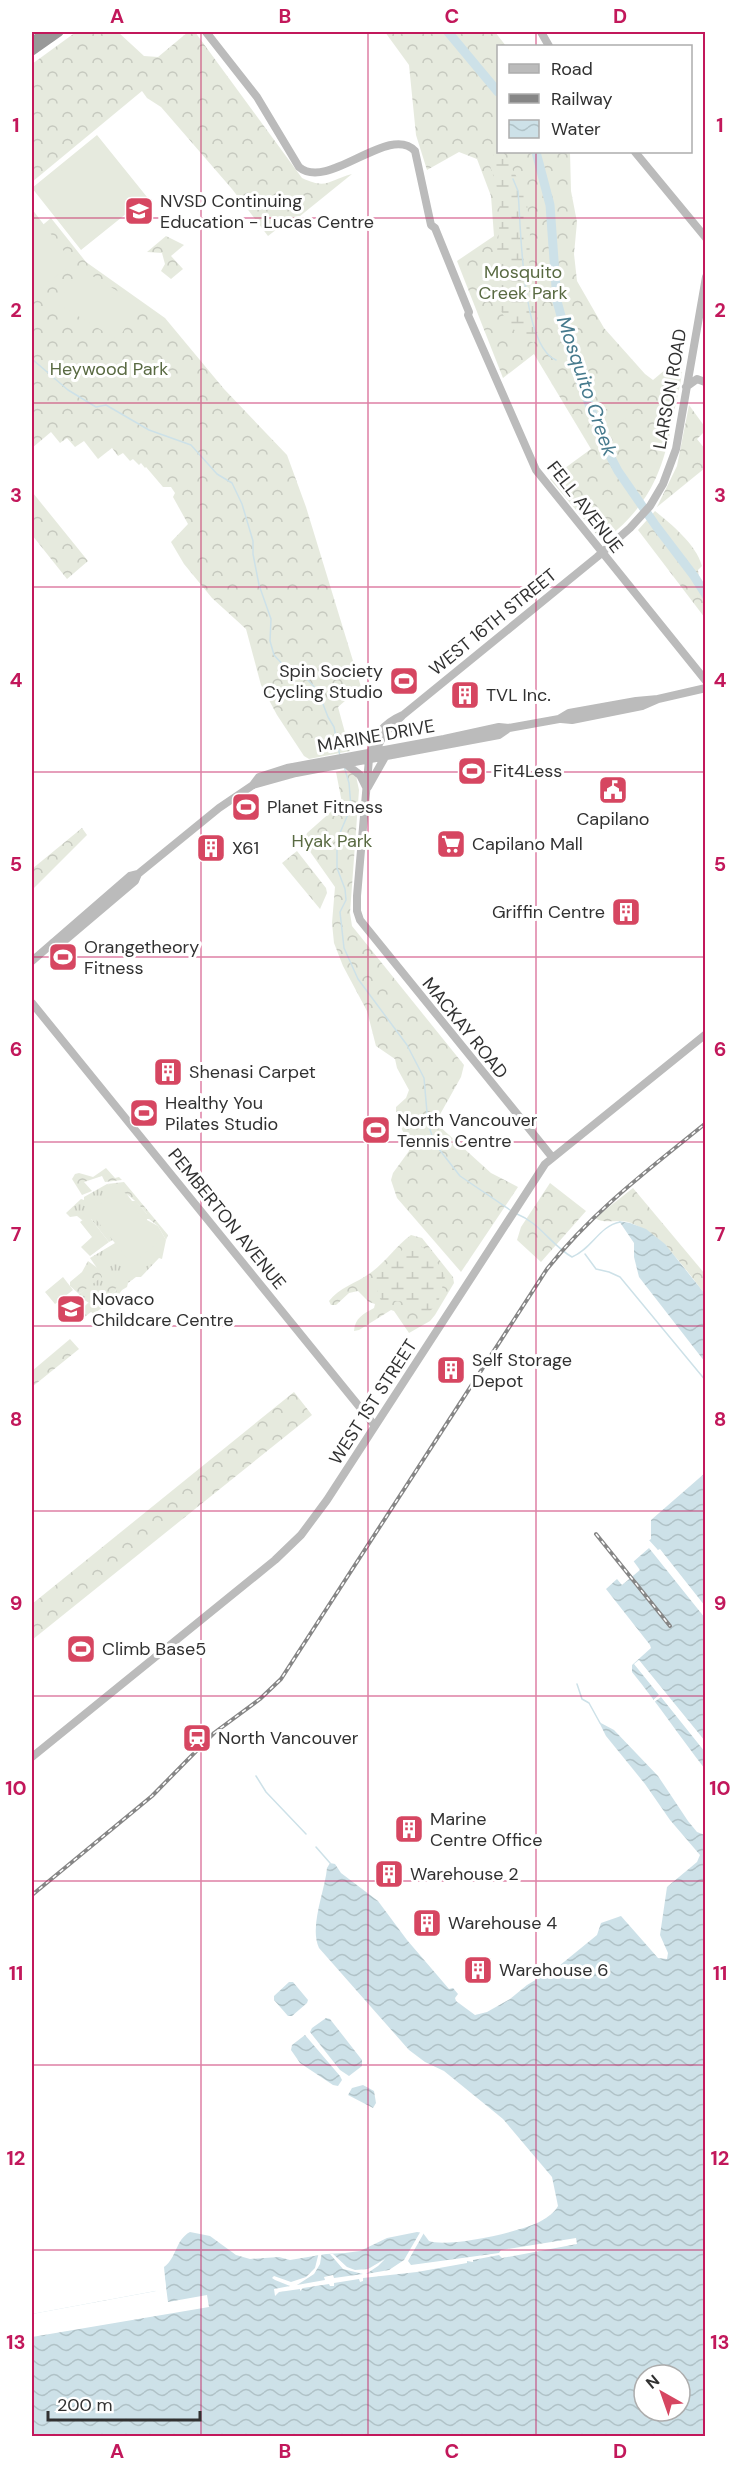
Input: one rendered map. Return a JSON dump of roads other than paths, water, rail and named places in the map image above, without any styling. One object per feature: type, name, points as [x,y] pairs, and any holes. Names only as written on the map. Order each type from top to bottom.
[{"type":"highway","points":[[32,42],[45,32]]},
{"type":"highway","points":[[32,51],[59,32]]},
{"type":"street","name":"FELL AVENUE","points":[[206,32],[257,97],[299,167],[304,171],[322,172],[393,145],[402,144],[412,147],[417,155],[429,218],[469,312],[468,315],[477,331],[536,470],[705,681]]},
{"type":"street","points":[[635,153],[705,238]]},
{"type":"street","name":"LARSON ROAD","points":[[602,553],[640,519],[650,506],[670,466],[676,449],[705,277]]},
{"type":"street","points":[[686,387],[694,380],[705,382]]},
{"type":"street","name":"WEST 16TH STREET","points":[[371,754],[374,740],[381,730],[602,553]]},
{"type":"street","name":"MARINE DRIVE","points":[[32,961],[53,943],[63,942],[135,881],[138,874],[219,808],[253,784],[335,762],[499,727],[509,728],[559,718],[572,720],[606,714],[705,688]]},
{"type":"street","name":"MARINE DRIVE","points":[[371,754],[385,757],[501,734],[509,728]]},
{"type":"street","points":[[366,790],[371,754]]},
{"type":"street","points":[[366,790],[385,757]]},
{"type":"street","points":[[345,760],[360,776],[366,790]]},
{"type":"street","name":"MACKAY ROAD","points":[[366,790],[357,896],[358,915],[552,1157]]},
{"type":"street","name":"PEMBERTON AVENUE","points":[[32,1003],[375,1426]]},
{"type":"street","name":"WEST 1ST STREET","points":[[32,1757],[290,1546],[322,1508],[533,1180],[552,1157],[705,1034]]},
{"type":"water","points":[[619,1221],[646,1229],[665,1244],[705,1294],[705,1362],[639,1277],[634,1257],[634,1243]]},
{"type":"water","points":[[705,1473],[705,1769],[632,1672],[632,1665],[651,1648],[606,1589],[617,1579],[622,1585],[640,1570],[629,1555],[651,1539],[651,1520]]},
{"type":"water","points":[[599,1722],[614,1730],[658,1776],[688,1821],[697,1832],[705,1835],[705,2436],[32,2436],[32,2314],[166,2289],[164,2267],[181,2240],[190,2232],[210,2236],[236,2255],[250,2259],[279,2257],[290,2260],[360,2251],[387,2238],[417,2232],[423,2233],[429,2241],[438,2243],[485,2238],[531,2225],[555,2211],[558,2206],[552,2177],[503,2119],[444,2071],[425,2062],[409,2050],[319,1948],[316,1939],[317,1920],[327,1868],[330,1863],[335,1864],[341,1873],[378,1901],[407,1940],[449,1989],[453,1988],[458,1994],[456,2001],[475,2015],[487,2012],[559,1966],[597,1935],[601,1923],[621,1916],[658,1958],[667,1959],[668,1953],[660,1935],[667,1887],[697,1862],[700,1855],[670,1820],[645,1784],[606,1736]]},
{"type":"water","points":[[289,1982],[293,1982],[308,2000],[292,2016],[288,2016],[274,2000],[274,1996]]},
{"type":"water","points":[[326,2018],[330,2019],[362,2060],[362,2066],[349,2076],[340,2070],[310,2032]]},
{"type":"water","points":[[305,2035],[340,2076],[342,2080],[338,2086],[300,2063],[291,2050],[292,2045]]},
{"type":"water","points":[[363,2085],[374,2091],[376,2103],[373,2108],[348,2095],[352,2088]]},
{"type":"waterway","name":"Mosquito Creek","points":[[448,32],[497,91]]},
{"type":"waterway","name":"Mosquito Creek","points":[[536,153],[550,205],[557,301],[575,368],[607,450],[618,471],[706,595]]},
{"type":"waterway","points":[[513,179],[518,191],[522,256],[529,309],[544,350],[556,360]]},
{"type":"waterway","points":[[32,359],[68,390],[96,407],[106,405],[149,430],[191,445],[217,474],[232,483],[242,504],[253,541],[259,585],[271,619],[270,641],[274,655],[284,666],[306,678],[318,691],[334,727],[340,756]]},
{"type":"waterway","name":"Mosquito Creek","points":[[568,365],[575,368]]},
{"type":"waterway","points":[[344,766],[349,783],[351,807],[337,840],[337,868],[345,889],[346,900],[340,912],[344,948],[358,979],[407,1045],[424,1078],[428,1124],[435,1144],[460,1176],[510,1210]]},
{"type":"waterway","points":[[517,1214],[532,1223],[572,1257],[585,1249],[606,1228],[620,1222]]},
{"type":"waterway","points":[[585,1254],[596,1269],[620,1277],[706,1381]]},
{"type":"waterway","points":[[577,1684],[582,1699],[589,1703],[600,1723]]},
{"type":"waterway","points":[[256,1776],[266,1792],[306,1834]]},
{"type":"waterway","points":[[316,1847],[330,1863]]},
{"type":"railway","points":[[32,1895],[152,1796],[214,1733],[260,1699],[281,1679],[547,1269],[564,1248],[602,1210],[706,1123]]},
{"type":"railway","points":[[596,1534],[670,1626]]},
{"type":"place","name":"NVSD Continuing Education - Lucas Centre","points":[[139,211]]},
{"type":"place","name":"Spin Society Cycling Studio","points":[[404,681]]},
{"type":"place","name":"TVL Inc.","points":[[465,695]]},
{"type":"place","name":"Fit4Less","points":[[472,771]]},
{"type":"place","name":"Capilano","points":[[613,790]]},
{"type":"place","name":"Planet Fitness","points":[[246,807]]},
{"type":"place","name":"Capilano Mall","points":[[451,844]]},
{"type":"place","name":"X61","points":[[211,848]]},
{"type":"place","name":"Griffin Centre","points":[[626,912]]},
{"type":"place","name":"Orangetheory Fitness","points":[[63,957]]},
{"type":"place","name":"Shenasi Carpet","points":[[168,1072]]},
{"type":"place","name":"Healthy You Pilates Studio","points":[[144,1113]]},
{"type":"place","name":"North Vancouver Tennis Centre","points":[[376,1130]]},
{"type":"place","name":"Novaco Childcare Centre","points":[[71,1309]]},
{"type":"place","name":"Self Storage Depot","points":[[451,1370]]},
{"type":"place","name":"Climb Base5","points":[[81,1649]]},
{"type":"place","name":"North Vancouver","points":[[197,1738]]},
{"type":"place","name":"Marine Centre Office","points":[[409,1829]]},
{"type":"place","name":"Warehouse 2","points":[[389,1874]]},
{"type":"place","name":"Warehouse 4","points":[[427,1923]]},
{"type":"place","name":"Warehouse 6","points":[[478,1970]]},
{"type":"park label","name":"Mosquito Creek Park","points":[[523,282]]},
{"type":"park label","name":"Heywood Park","points":[[109,369]]},
{"type":"park label","name":"Hyak Park","points":[[332,841]]}]
